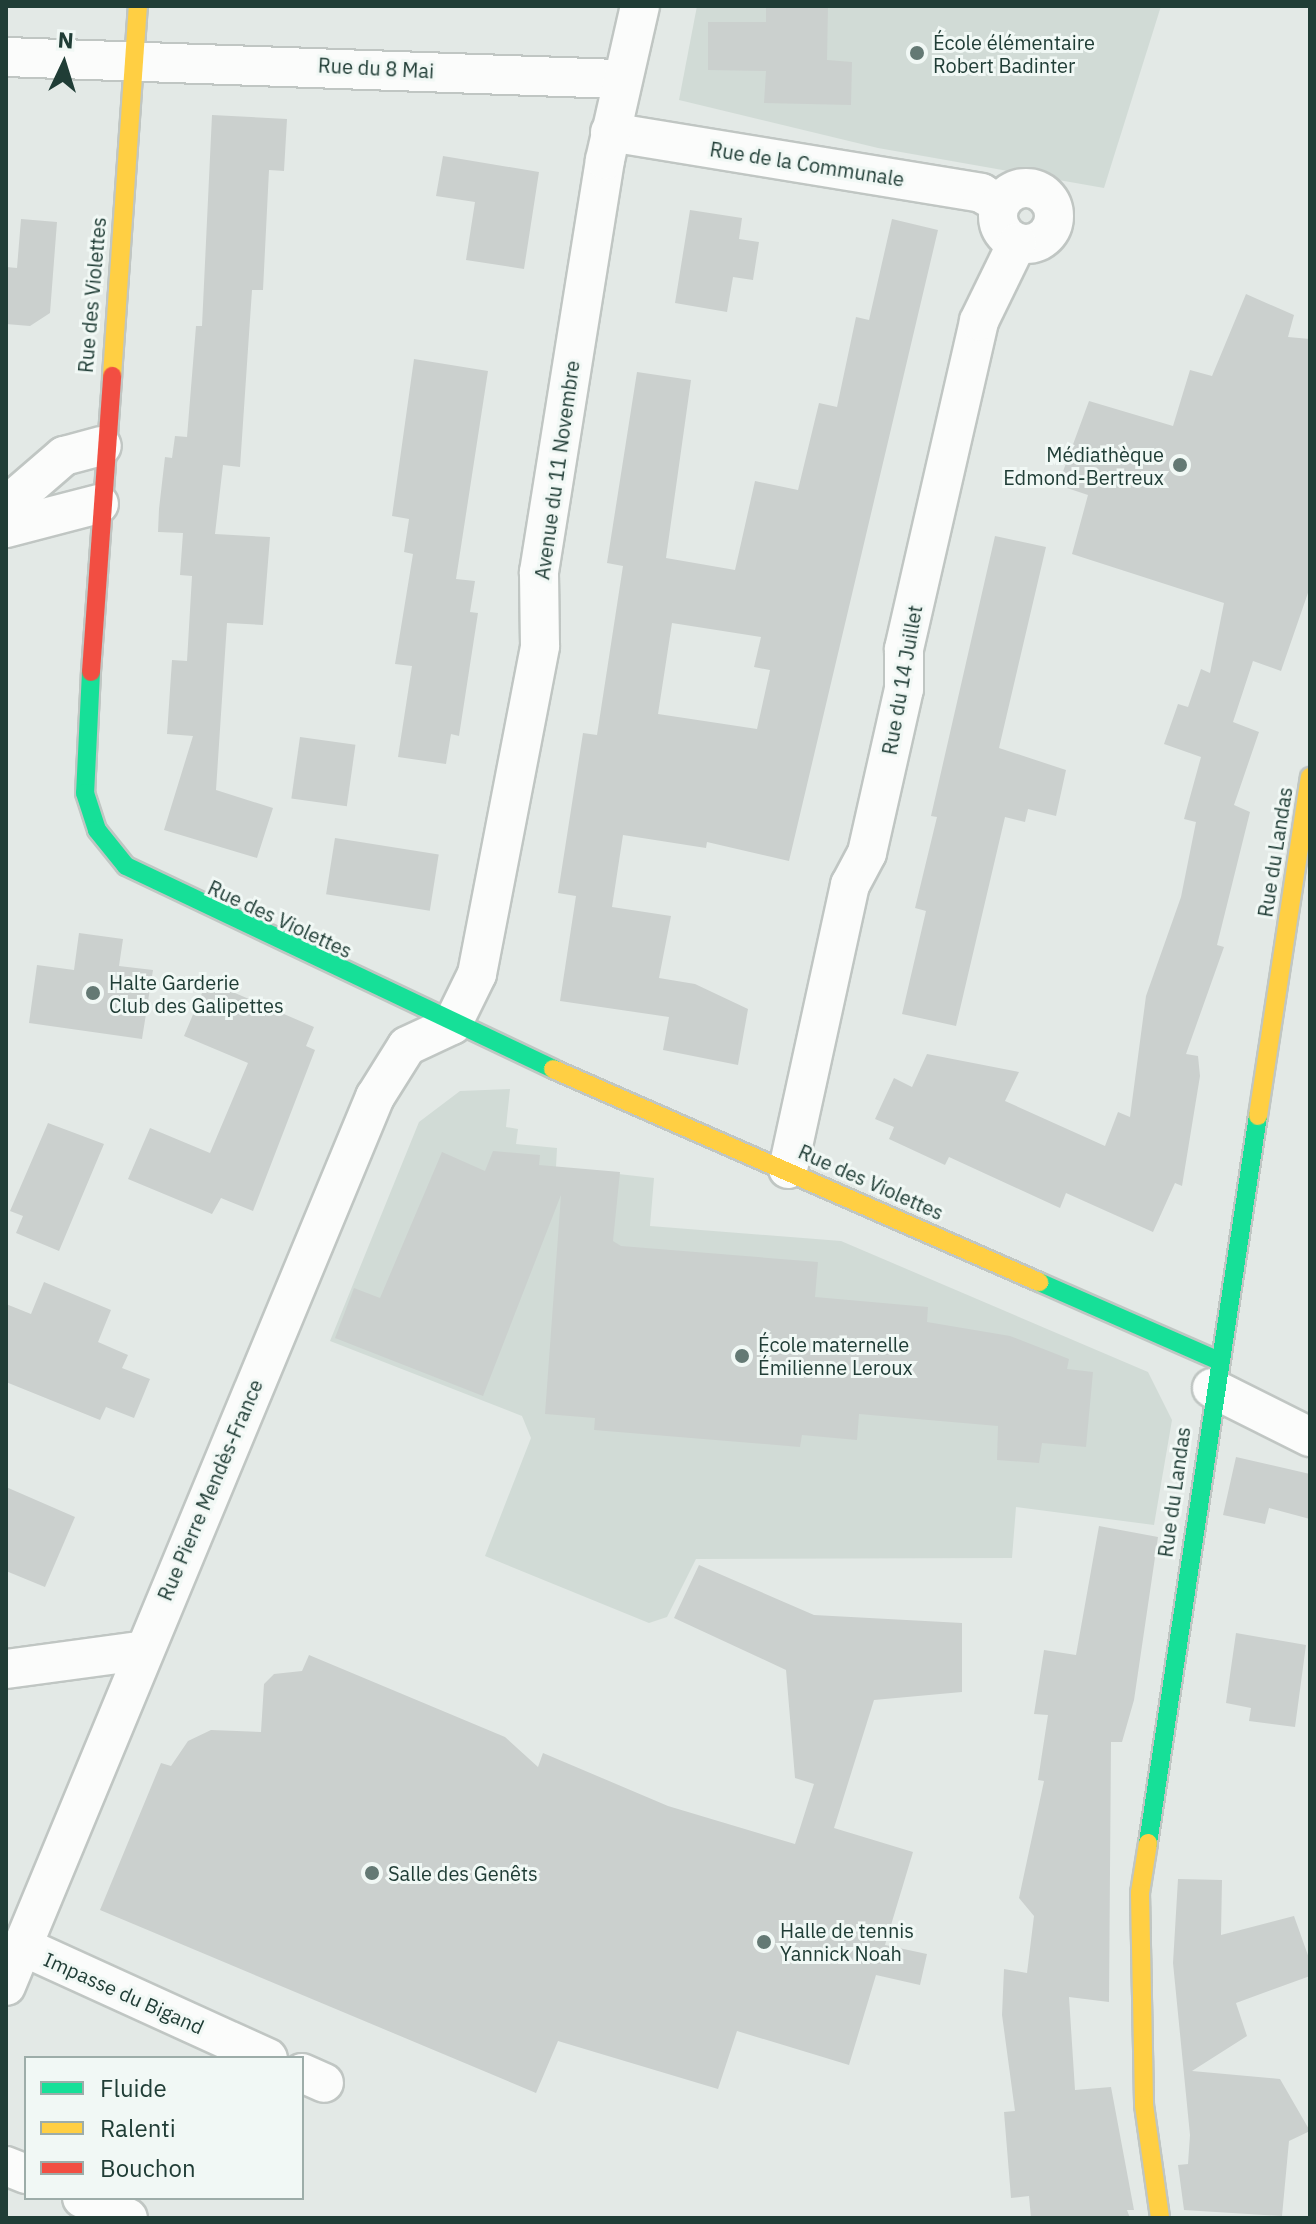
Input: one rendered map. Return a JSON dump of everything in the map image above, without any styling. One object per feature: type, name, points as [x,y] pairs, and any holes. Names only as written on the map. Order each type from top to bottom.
[{"type":"street","name":"Rue des Violettes","points":[[138,6],[102,446],[85,751],[85,793],[97,830],[139,874],[452,1025],[788,1169],[1214,1374]]},
{"type":"street","name":"Avenue du 11 Novembre","points":[[452,1025],[477,974],[515,788],[540,646],[539,572],[619,79],[640,6]]},
{"type":"street","name":"Rue du 8 Mai","points":[[6,57],[133,57],[619,79]]},
{"type":"street","name":"Rue de la Communale","points":[[610,132],[981,193],[1000,204]]},
{"type":"street","points":[[1031,188],[1052,205],[1050,231],[1036,243],[1017,243],[999,223],[1000,204],[1013,191],[1031,188]]},
{"type":"street","name":"Rue du 14 Juillet","points":[[788,1169],[850,885],[867,853],[904,689],[904,649],[979,321],[1017,243]]},
{"type":"street","points":[[6,506],[64,456],[102,446]]},
{"type":"street","points":[[6,528],[99,504]]},
{"type":"street","name":"Rue du Landas","points":[[1160,2218],[1144,2105],[1140,1893],[1214,1374],[1302,871],[1310,777]]},
{"type":"street","name":"Rue Pierre Mendès-France","points":[[6,1986],[140,1651],[375,1097],[407,1046],[452,1025]]},
{"type":"street","points":[[1214,1374],[1310,1437]]},
{"type":"street","points":[[6,1669],[140,1651]]},
{"type":"street","name":"Impasse du Bigand","points":[[24,1947],[264,2056]]},
{"type":"street","points":[[87,2200],[128,2218]]},
{"type":"shaded area","name":"École élémentaire Robert Badinter","points":[[697,6],[1161,6],[1104,188],[878,148],[679,100]]},
{"type":"shaded area","name":"École maternelle Émilienne Leroux","points":[[510,1089],[506,1127],[518,1129],[516,1144],[557,1148],[556,1167],[654,1178],[650,1226],[841,1241],[1148,1372],[1172,1420],[1154,1525],[1016,1507],[1012,1558],[696,1559],[667,1617],[649,1623],[485,1556],[531,1438],[522,1416],[330,1341],[419,1122],[460,1091]]},
{"type":"building","points":[[766,6],[828,6],[827,60],[852,62],[851,105],[764,103],[766,71],[708,70],[708,22],[766,22]]},
{"type":"building","points":[[212,115],[287,119],[284,171],[269,170],[263,290],[252,290],[240,467],[223,465],[215,534],[270,537],[263,625],[227,623],[216,790],[273,808],[257,858],[164,830],[193,736],[167,734],[172,660],[187,661],[192,576],[180,575],[183,533],[158,532],[159,509],[165,457],[172,458],[175,436],[187,437],[196,326],[202,326]]},
{"type":"building","points":[[443,156],[539,172],[524,269],[466,260],[475,202],[436,196]]},
{"type":"building","points":[[690,210],[742,218],[739,239],[759,242],[753,280],[733,277],[727,312],[675,303]]},
{"type":"building","points":[[21,219],[57,222],[50,313],[30,326],[6,324],[6,267],[17,268]]},
{"type":"building","points":[[892,219],[938,230],[789,861],[707,842],[706,848],[623,835],[612,907],[671,916],[659,978],[695,984],[748,1009],[738,1065],[663,1050],[669,1017],[560,1001],[576,896],[558,893],[583,733],[597,735],[623,566],[607,563],[637,372],[691,380],[666,558],[735,570],[755,481],[798,490],[819,403],[837,407],[856,317],[869,320]],"holes":[[[672,623],[761,637],[754,667],[770,670],[757,729],[658,714]]]},
{"type":"building","points":[[1246,294],[1294,315],[1288,337],[1310,339],[1310,587],[1281,671],[1253,661],[1233,722],[1259,732],[1234,805],[1250,812],[1217,945],[1224,947],[1186,1054],[1198,1056],[1200,1076],[1182,1186],[1175,1183],[1153,1232],[1066,1193],[1060,1208],[949,1157],[945,1165],[889,1139],[894,1127],[875,1119],[894,1078],[912,1087],[927,1054],[1019,1072],[1005,1101],[1105,1146],[1118,1112],[1130,1117],[1146,996],[1181,897],[1196,822],[1184,819],[1201,757],[1164,744],[1178,704],[1188,707],[1201,669],[1210,673],[1224,603],[1072,554],[1088,495],[1058,485],[1089,401],[1173,426],[1190,370],[1212,376]]},
{"type":"building","points":[[414,359],[488,371],[456,579],[475,581],[470,612],[478,613],[459,736],[451,734],[446,764],[398,757],[412,666],[395,664],[413,554],[404,552],[409,519],[392,516]]},
{"type":"building","points":[[995,536],[1046,547],[999,748],[1066,770],[1056,816],[1028,809],[1025,822],[1005,817],[956,1026],[902,1014],[926,911],[915,908],[937,817],[931,816]]},
{"type":"building","points":[[300,737],[355,745],[347,806],[291,798]]},
{"type":"building","points":[[335,838],[439,854],[430,911],[326,894]]},
{"type":"building","name":"Halte Garderie Club des Galipettes","points":[[79,933],[123,939],[119,966],[153,970],[142,1039],[29,1023],[37,965],[74,970]]},
{"type":"building","points":[[207,981],[314,1027],[306,1046],[315,1050],[253,1211],[221,1198],[212,1214],[128,1179],[150,1128],[210,1153],[248,1063],[184,1036]]},
{"type":"building","points":[[48,1123],[104,1144],[59,1251],[16,1233],[23,1216],[10,1211]]},
{"type":"building","points":[[493,1151],[540,1155],[539,1165],[620,1172],[613,1241],[621,1246],[818,1262],[815,1297],[928,1307],[927,1322],[1010,1336],[1069,1359],[1067,1369],[1093,1372],[1086,1447],[1042,1443],[1039,1463],[997,1460],[998,1426],[859,1414],[857,1440],[802,1435],[800,1447],[594,1430],[595,1418],[545,1414],[561,1195],[483,1396],[335,1338],[354,1288],[380,1298],[442,1152],[485,1171]]},
{"type":"building","points":[[44,1282],[111,1310],[98,1342],[128,1355],[122,1368],[150,1379],[134,1418],[106,1407],[100,1420],[6,1382],[6,1304],[31,1314]]},
{"type":"building","points":[[1236,1457],[1310,1474],[1310,1519],[1269,1508],[1265,1524],[1223,1515]]},
{"type":"building","points":[[6,1487],[75,1517],[45,1587],[6,1571]]},
{"type":"building","points":[[1099,1526],[1158,1537],[1134,1700],[1122,1742],[1111,1742],[1109,2002],[1069,1997],[1075,2090],[1111,2087],[1134,2210],[1127,2210],[1130,2218],[1031,2218],[1029,2196],[1011,2198],[1004,2112],[1015,2111],[1002,2015],[1004,1969],[1027,1973],[1034,1916],[1019,1898],[1044,1781],[1038,1780],[1048,1715],[1034,1714],[1044,1650],[1076,1655]]},
{"type":"building","points":[[699,1565],[814,1615],[962,1623],[962,1692],[874,1700],[834,1828],[913,1852],[885,1945],[927,1954],[920,1985],[876,1975],[849,2065],[737,2031],[718,2089],[558,2041],[536,2093],[100,1910],[161,1763],[171,1766],[188,1741],[211,1730],[261,1732],[264,1684],[274,1674],[302,1671],[309,1655],[505,1737],[538,1767],[543,1753],[668,1806],[795,1844],[814,1784],[795,1778],[786,1670],[674,1618]]},
{"type":"building","points":[[1236,1633],[1306,1645],[1295,1727],[1249,1721],[1251,1708],[1226,1703]]},
{"type":"building","points":[[1178,1879],[1222,1880],[1221,1935],[1294,1916],[1310,1961],[1310,1976],[1236,2003],[1247,2036],[1192,2071],[1280,2079],[1310,2131],[1289,2141],[1282,2216],[1184,2210],[1178,2165],[1188,2164],[1190,2135],[1173,1963]]},
{"type":"traffic: fast","points":[[91,672],[85,793],[97,830],[126,866],[553,1069]]},
{"type":"traffic: fast","points":[[1148,1843],[1258,1116]]},
{"type":"traffic: fast","points":[[1039,1282],[1217,1360]]},
{"type":"traffic: slow","points":[[112,376],[138,6]]},
{"type":"traffic: slow","points":[[1258,1116],[1310,777]]},
{"type":"traffic: slow","points":[[553,1069],[1039,1282]]},
{"type":"traffic: slow","points":[[1148,1843],[1140,1893],[1144,2105],[1160,2218]]},
{"type":"traffic: jam","points":[[91,672],[112,376]]},
{"type":"place","name":"École élémentaire Robert Badinter","points":[[917,53]]},
{"type":"place","name":"Médiathèque Edmond-Bertreux","points":[[1180,465]]},
{"type":"place","name":"Halte Garderie Club des Galipettes","points":[[93,993]]},
{"type":"place","name":"École maternelle Émilienne Leroux","points":[[742,1356]]},
{"type":"place","name":"Salle des Genêts","points":[[372,1873]]},
{"type":"place","name":"Halle de tennis Yannick Noah","points":[[764,1942]]}]
